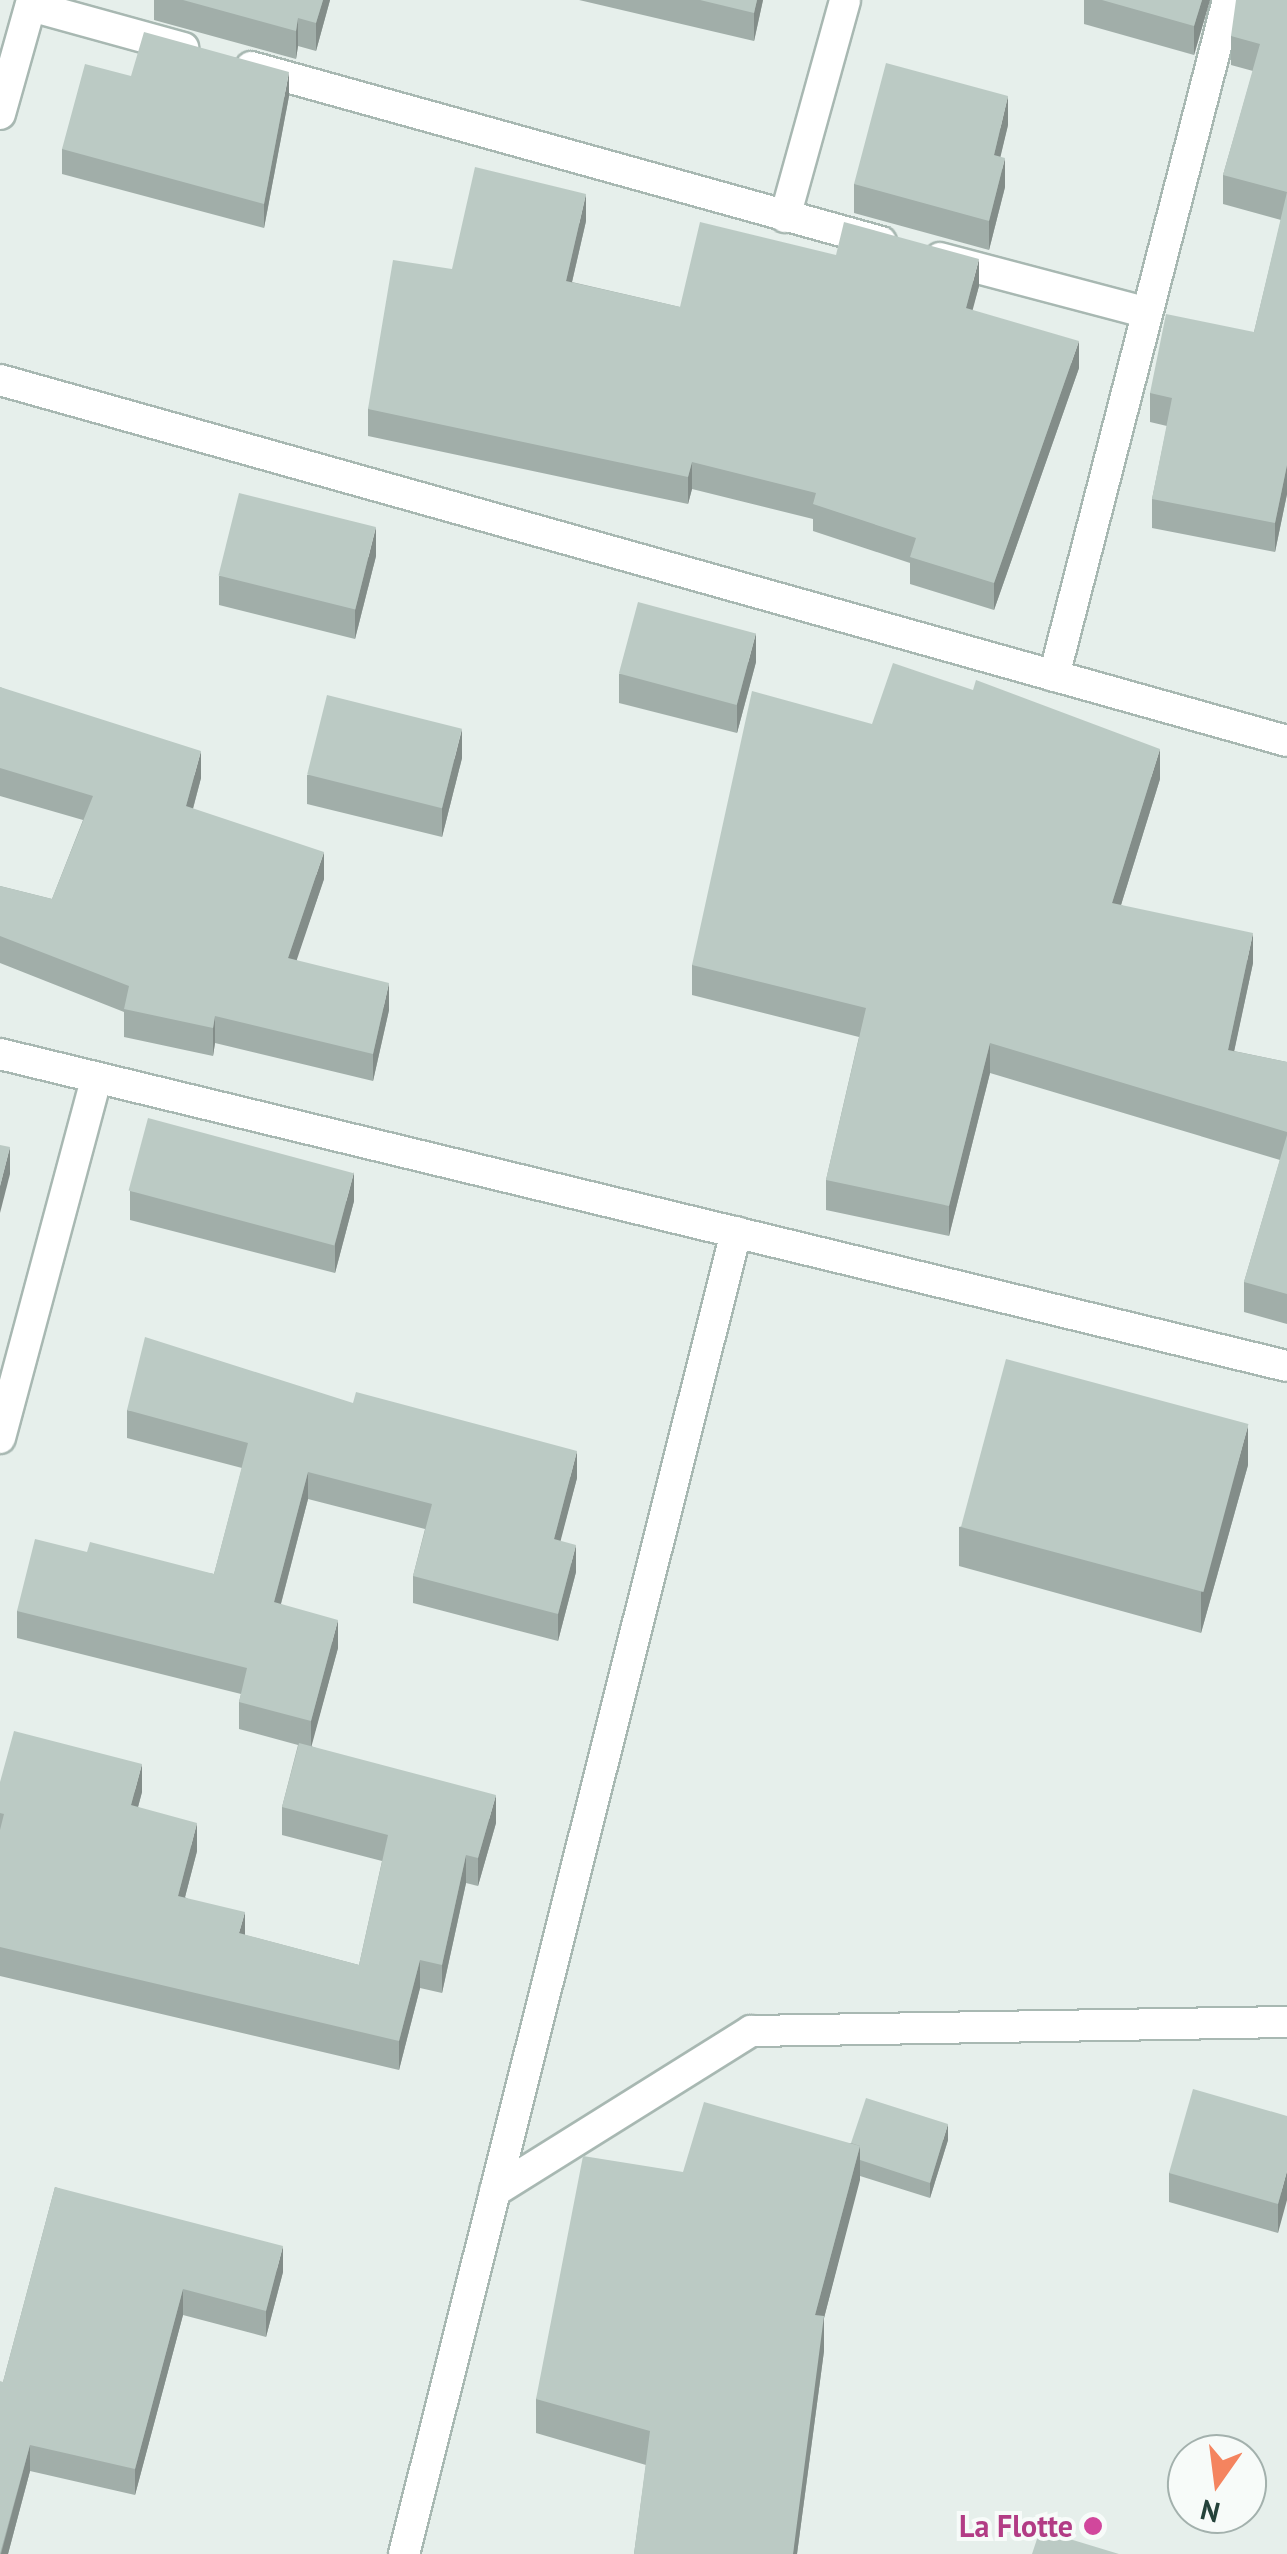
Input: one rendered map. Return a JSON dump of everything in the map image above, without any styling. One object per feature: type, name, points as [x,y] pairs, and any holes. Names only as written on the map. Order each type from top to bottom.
[{"type":"street","points":[[785,216],[844,0]]},
{"type":"street","points":[[1054,676],[1228,0]]},
{"type":"street","points":[[0,114],[31,3],[785,216],[1145,312]]},
{"type":"street","points":[[0,380],[1287,741]]},
{"type":"street","points":[[0,1054],[1287,1366]]},
{"type":"street","points":[[0,1438],[96,1079]]},
{"type":"street","points":[[404,2554],[736,1232]]},
{"type":"street","points":[[495,2191],[751,2031],[1287,2022]]},
{"type":"building","points":[[183,0],[323,0],[316,23],[298,18],[296,31]]},
{"type":"building","points":[[700,0],[757,0],[754,13]]},
{"type":"building","points":[[1102,0],[1202,0],[1194,26]]},
{"type":"building","points":[[1236,0],[1287,0],[1287,192],[1223,175],[1260,44],[1231,36]]},
{"type":"building","points":[[144,32],[289,72],[264,204],[62,149],[85,64],[131,76]]},
{"type":"building","points":[[886,63],[1008,96],[994,155],[1005,158],[989,221],[854,184]]},
{"type":"building","points":[[475,167],[586,194],[566,281],[680,307],[700,222],[836,255],[844,222],[979,259],[966,308],[1079,341],[994,583],[910,557],[916,538],[813,504],[816,493],[692,462],[688,477],[368,409],[393,260],[452,269]]},
{"type":"building","points":[[1287,192],[1287,465],[1275,523],[1152,499],[1172,398],[1150,393],[1166,314],[1254,332]]},
{"type":"building","points":[[239,493],[376,527],[355,610],[218,575]]},
{"type":"building","points":[[638,602],[756,634],[737,705],[619,673]]},
{"type":"building","points":[[893,663],[973,690],[976,680],[1160,749],[1112,903],[1253,933],[1228,1050],[1287,1062],[1287,1132],[990,1043],[949,1206],[826,1180],[866,1008],[692,965],[752,691],[872,724]]},
{"type":"building","points":[[0,687],[201,751],[186,806],[324,852],[288,958],[389,983],[373,1054],[215,1016],[213,1028],[124,1009],[129,986],[0,936],[0,886],[52,899],[93,796],[0,768]]},
{"type":"building","points":[[327,695],[462,729],[442,808],[307,775]]},
{"type":"building","points":[[148,1118],[354,1173],[334,1246],[129,1190]]},
{"type":"building","points":[[1287,1135],[1287,1294],[1244,1282]]},
{"type":"building","points":[[0,1145],[10,1147],[0,1186]]},
{"type":"building","points":[[145,1337],[353,1403],[356,1392],[577,1451],[554,1539],[576,1545],[558,1614],[413,1576],[432,1504],[308,1472],[274,1602],[338,1620],[311,1721],[239,1702],[247,1668],[17,1611],[35,1539],[87,1552],[90,1542],[214,1574],[248,1443],[127,1410]]},
{"type":"building","points":[[1006,1359],[1248,1424],[1203,1592],[961,1527]]},
{"type":"building","points":[[14,1731],[142,1764],[131,1805],[197,1823],[178,1896],[245,1912],[239,1933],[359,1965],[388,1835],[282,1807],[299,1743],[496,1795],[478,1858],[466,1855],[442,1965],[420,1960],[399,2041],[0,1947],[0,1830],[4,1814],[0,1813],[0,1782]]},
{"type":"building","points":[[1193,2089],[1287,2116],[1287,2171],[1278,2204],[1169,2173]]},
{"type":"building","points":[[866,2098],[948,2124],[930,2183],[860,2160],[860,2146],[851,2143]]},
{"type":"building","points":[[704,2102],[860,2146],[815,2315],[824,2316],[793,2554],[634,2554],[650,2431],[536,2399],[583,2156],[683,2172]]},
{"type":"building","points":[[55,2187],[283,2246],[266,2311],[183,2289],[135,2469],[30,2445],[0,2554],[0,2381],[3,2382]]},
{"type":"building","points":[[1040,2530],[1119,2554],[1032,2554]]},
{"type":"place","name":"La Flotte","points":[[1093,2526]]}]
